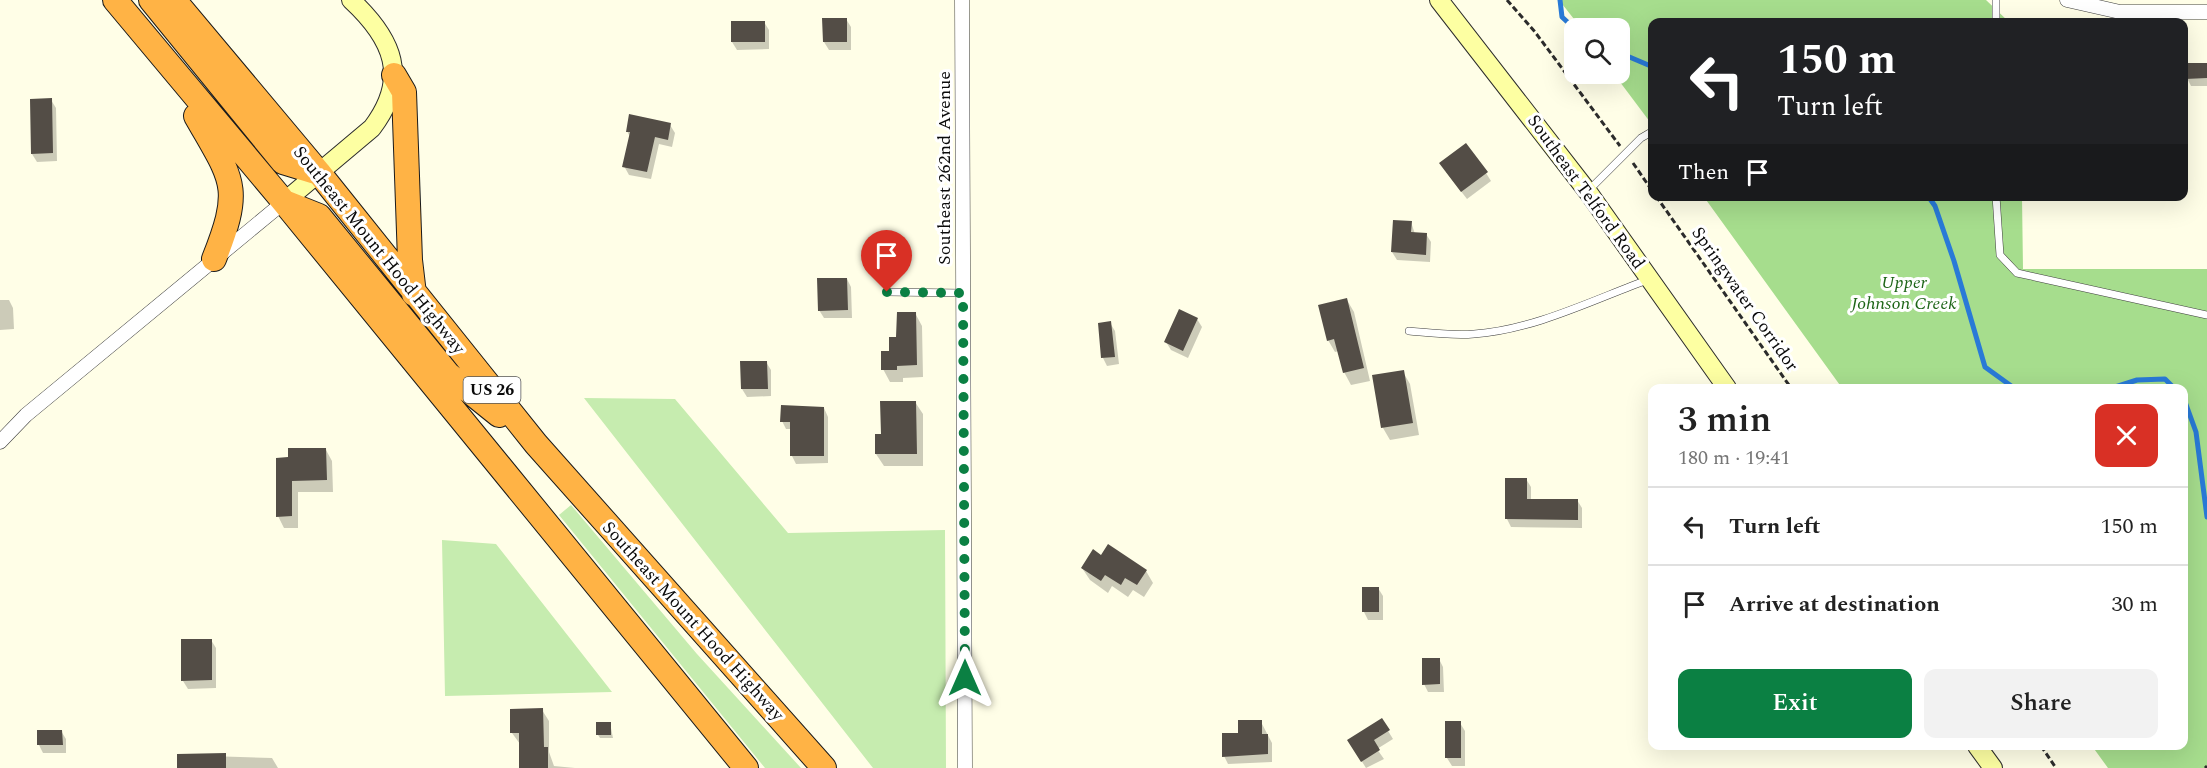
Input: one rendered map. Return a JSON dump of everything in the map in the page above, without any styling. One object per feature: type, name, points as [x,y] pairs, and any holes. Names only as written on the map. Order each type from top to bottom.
[{"type":"highway","name":"US 26","points":[[115,0],[284,202],[746,768]]},
{"type":"highway","points":[[151,0],[283,162],[319,173]]},
{"type":"highway","name":"Southeast Mount Hood Highway","points":[[174,0],[319,173],[536,444],[824,768]]},
{"type":"highway","points":[[165,62],[216,149],[230,181],[231,214],[214,259]]},
{"type":"highway","points":[[394,75],[404,92],[410,261],[414,294]]},
{"type":"highway","points":[[284,202],[319,216],[448,374],[536,444]]},
{"type":"street","points":[[0,441],[26,415],[372,128],[383,114],[390,97],[394,75],[393,61],[382,33],[351,0]]},
{"type":"street","name":"Southeast 262nd Avenue","points":[[962,0],[965,768]]},
{"type":"street","name":"Southeast Telford Road","points":[[1439,0],[1588,192],[1723,384]]},
{"type":"street","points":[[2067,0],[2120,12],[2207,12]]},
{"type":"street","points":[[1980,750],[1993,768]]},
{"type":"lane","points":[[1996,0],[1996,18]]},
{"type":"lane","points":[[1588,192],[1625,154],[1648,135]]},
{"type":"lane","points":[[1996,201],[2000,255],[2017,273],[2207,315]]},
{"type":"lane","points":[[1409,331],[1457,335],[1501,330],[1554,315],[1650,279]]},
{"type":"lane","points":[[887,292],[963,293]]},
{"type":"path","points":[[1507,0],[1535,32],[1648,185]]},
{"type":"path","name":"Springwater Corridor","points":[[1660,201],[1788,384]]},
{"type":"path","points":[[2044,750],[2056,768]]},
{"type":"green space","points":[[1559,0],[1986,0],[2005,18],[1648,18],[1648,119],[1622,84],[1630,84],[1630,18],[1573,18]]},
{"type":"green space","name":"Upper Johnson Creek","points":[[1707,201],[2022,201],[2023,269],[2207,269],[2207,768],[2108,768],[2095,750],[2188,750],[2188,384],[1839,384]]},
{"type":"green space","points":[[584,398],[675,399],[788,533],[945,530],[946,768],[873,768]]},
{"type":"green space","points":[[571,505],[697,654],[801,768],[765,768],[559,515]]},
{"type":"green space","points":[[442,540],[496,544],[612,692],[445,696]]},
{"type":"building","points":[[822,18],[847,18],[847,42],[823,42]]},
{"type":"building","points":[[731,21],[765,21],[765,42],[731,42]]},
{"type":"building","points":[[2188,63],[2207,63],[2207,78],[2188,79]]},
{"type":"building","points":[[52,98],[53,153],[31,154],[30,99]]},
{"type":"building","points":[[629,114],[671,123],[668,140],[655,137],[647,172],[622,167],[630,132],[626,132]]},
{"type":"building","points":[[1466,143],[1488,172],[1461,192],[1439,163]]},
{"type":"building","points":[[1393,220],[1412,221],[1411,232],[1427,233],[1426,255],[1391,252]]},
{"type":"building","points":[[817,278],[847,278],[848,310],[818,311]]},
{"type":"building","points":[[1347,298],[1364,368],[1343,373],[1334,339],[1327,341],[1318,305]]},
{"type":"building","points":[[1179,309],[1198,318],[1183,351],[1164,342]]},
{"type":"building","points":[[897,312],[916,312],[917,365],[897,366],[897,370],[881,370],[881,351],[889,351],[889,337],[896,337]]},
{"type":"building","points":[[1111,321],[1115,357],[1101,358],[1098,323]]},
{"type":"building","points":[[740,361],[767,361],[768,389],[741,389]]},
{"type":"building","points":[[1404,370],[1413,423],[1381,428],[1372,375]]},
{"type":"building","points":[[880,401],[916,401],[917,454],[875,454],[875,434],[881,434]]},
{"type":"building","points":[[781,405],[824,407],[824,456],[790,456],[790,422],[780,422]]},
{"type":"building","points":[[288,448],[326,448],[327,480],[292,481],[292,516],[276,517],[276,458],[288,457]]},
{"type":"building","points":[[1505,478],[1527,478],[1527,499],[1578,499],[1578,520],[1505,519]]},
{"type":"building","points":[[1108,544],[1147,570],[1137,585],[1125,578],[1121,585],[1105,575],[1101,581],[1081,568],[1093,549],[1101,555]]},
{"type":"building","points":[[1362,587],[1379,587],[1379,612],[1362,612]]},
{"type":"building","points":[[181,639],[212,639],[212,680],[181,681]]},
{"type":"building","points":[[1422,658],[1440,658],[1440,684],[1422,685]]},
{"type":"building","points":[[543,708],[544,747],[548,747],[548,768],[519,768],[519,733],[510,733],[510,709]]},
{"type":"building","points":[[1382,718],[1390,730],[1374,740],[1380,750],[1361,762],[1347,740]]},
{"type":"building","points":[[1238,720],[1262,720],[1262,734],[1268,734],[1268,754],[1222,757],[1222,733],[1238,733]]},
{"type":"building","points":[[1445,721],[1461,721],[1461,758],[1445,758]]},
{"type":"building","points":[[596,722],[611,722],[611,735],[596,735]]},
{"type":"building","points":[[37,730],[62,730],[63,745],[37,745]]},
{"type":"building","points":[[226,753],[226,768],[177,768],[177,754]]},
{"type":"waterway","points":[[1560,0],[1564,19]]},
{"type":"waterway","points":[[1630,57],[1648,65]]},
{"type":"waterway","points":[[1932,201],[1954,261],[1985,367],[2008,384]]},
{"type":"waterway","points":[[2124,384],[2137,380],[2165,379],[2170,384]]},
{"type":"waterway","points":[[2188,410],[2196,432],[2207,517]]},
{"type":"route","points":[[887,292],[963,293],[965,678]]}]
